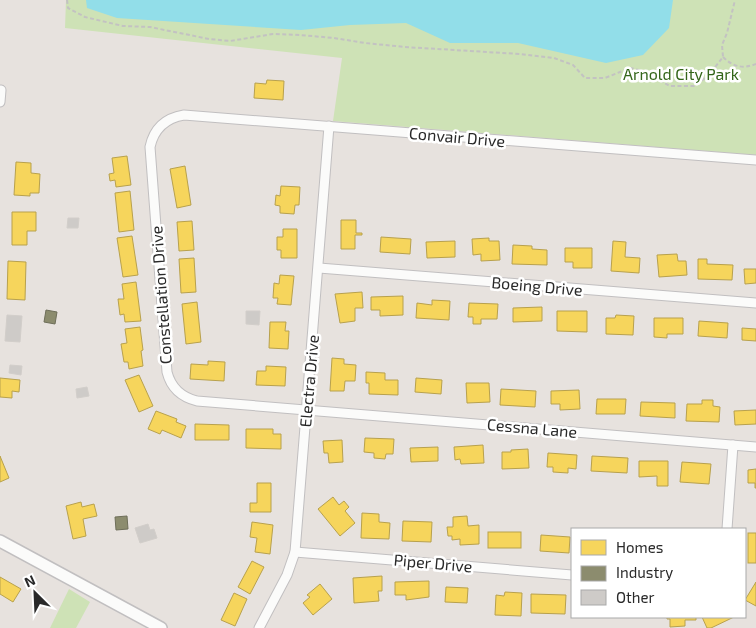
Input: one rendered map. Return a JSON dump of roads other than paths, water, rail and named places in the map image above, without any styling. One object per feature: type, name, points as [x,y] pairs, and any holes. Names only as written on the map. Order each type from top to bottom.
[{"type":"street","points":[[0,102],[1,90]]},
{"type":"street","name":"Convair Drive","points":[[161,125],[171,118],[184,115],[756,160]]},
{"type":"street","name":"Constellation Drive","points":[[161,125],[154,135],[150,147],[166,366],[171,383],[184,397],[197,401],[307,410]]},
{"type":"street","name":"Electra Drive","points":[[259,628],[287,574],[295,552],[329,126]]},
{"type":"street","name":"Boeing Drive","points":[[319,268],[756,303]]},
{"type":"street","name":"Cessna Lane","points":[[307,410],[756,447]]},
{"type":"street","points":[[726,528],[733,445]]},
{"type":"street","points":[[0,541],[161,628]]},
{"type":"street","name":"Piper Drive","points":[[295,552],[571,575]]},
{"type":"water","points":[[86,0],[673,0],[669,28],[643,55],[606,63],[518,43],[450,43],[406,23],[350,25],[301,30],[117,18],[87,8]]},
{"type":"park label","name":"Arnold City Park","points":[[681,74]]}]
